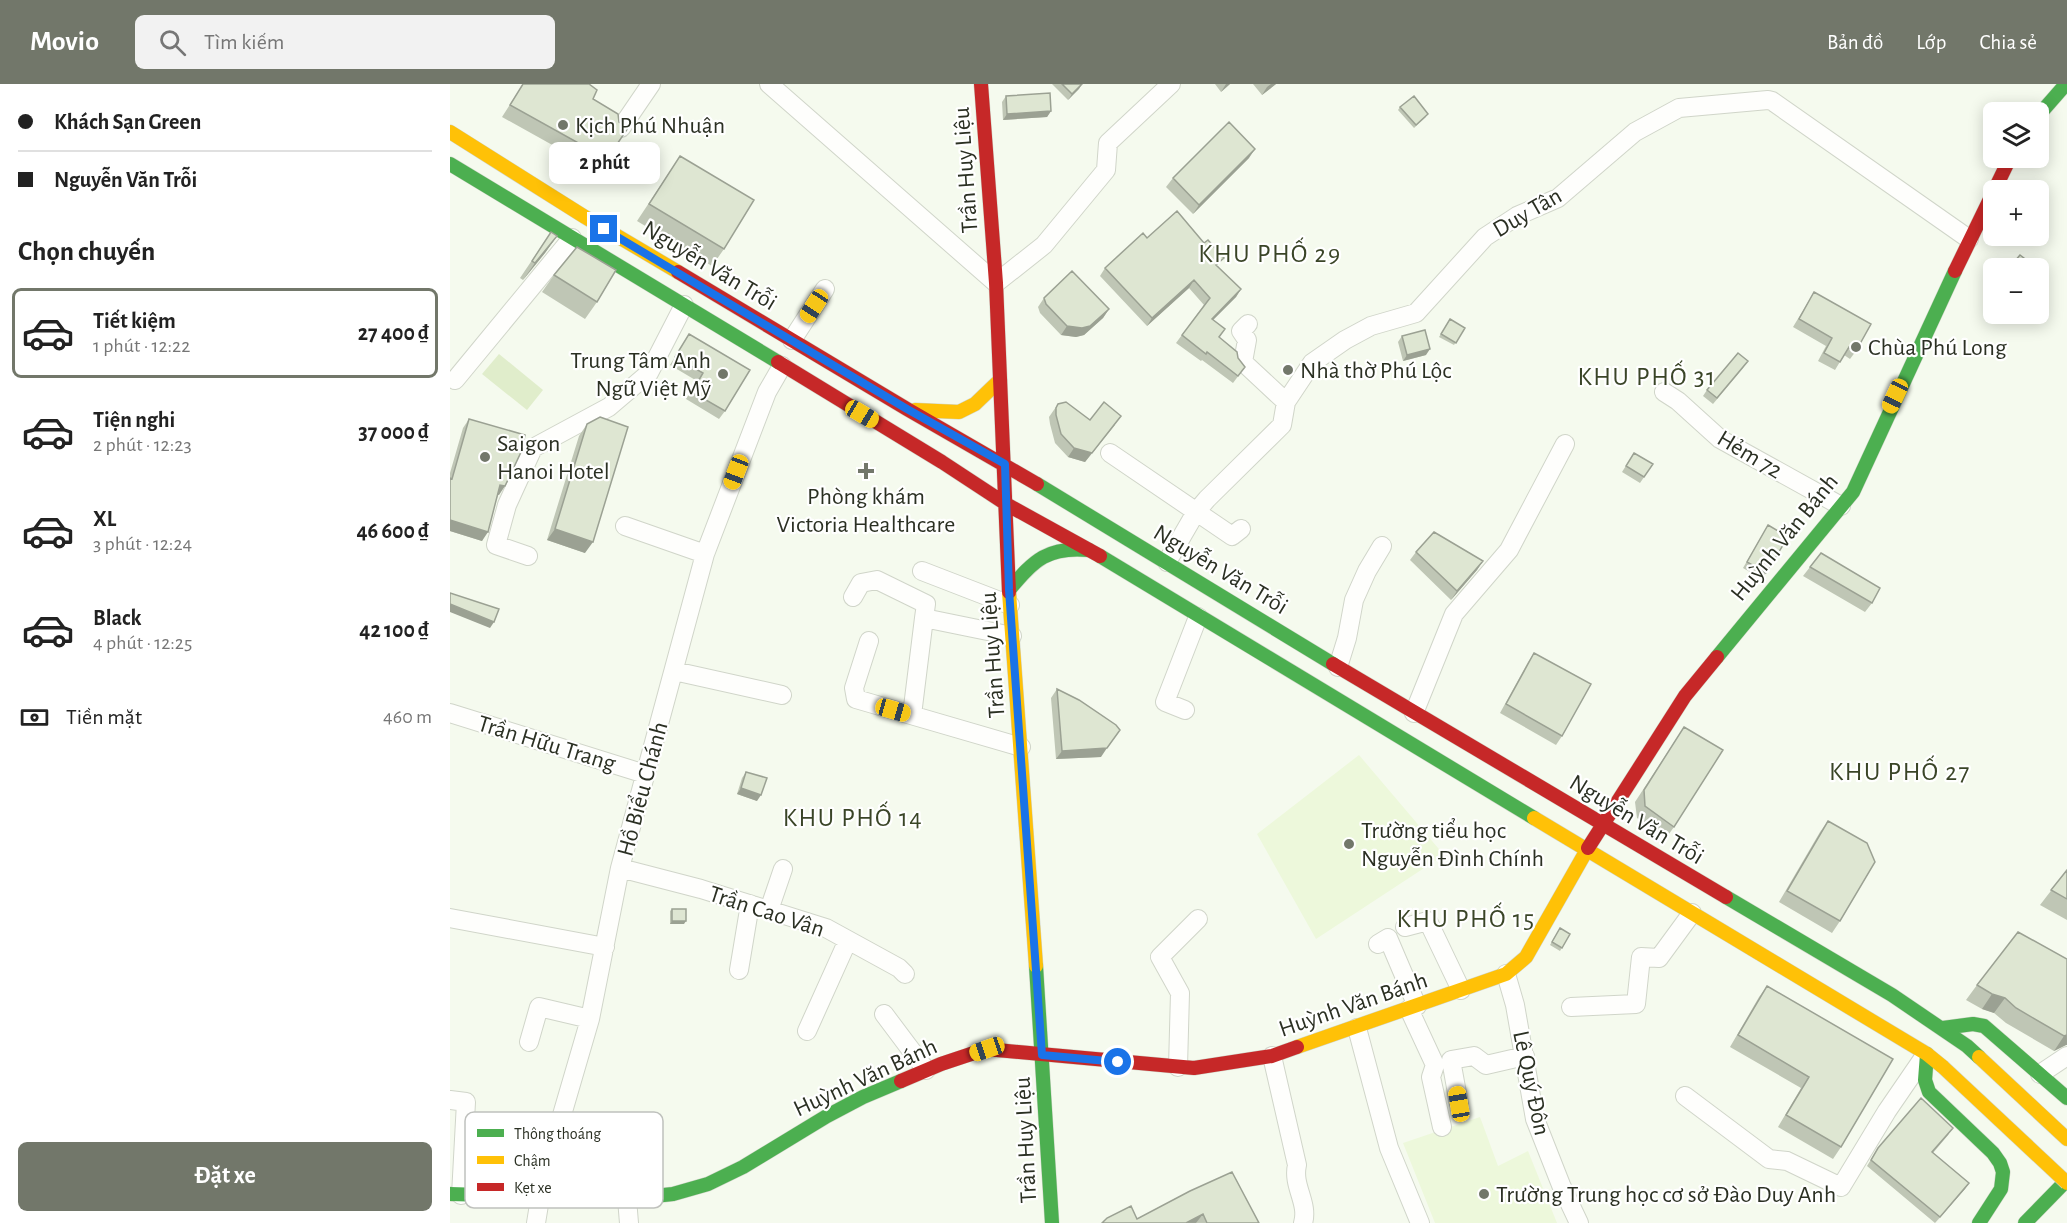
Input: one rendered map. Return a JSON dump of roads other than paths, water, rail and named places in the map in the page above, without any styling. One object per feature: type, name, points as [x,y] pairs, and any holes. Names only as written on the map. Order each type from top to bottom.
[{"type":"main road","name":"Trần Huy Liệu","points":[[981,84],[996,283],[1012,636],[1052,1223]]},
{"type":"main road","points":[[2049,103],[2066,84]]},
{"type":"main road","name":"Nguyễn Văn Trỗi","points":[[450,132],[585,218],[907,409],[1005,464],[1413,713],[1892,995],[1967,1046],[2067,1139]]},
{"type":"main road","name":"Nguyễn Văn Trỗi","points":[[450,164],[942,462],[1006,504],[1089,550],[1927,1054],[2067,1181]]},
{"type":"main road","name":"Huỳnh Văn Bánh","points":[[663,1195],[708,1184],[743,1167],[836,1111],[864,1097],[926,1070],[987,1049],[1194,1068],[1272,1056],[1506,974],[1526,957],[1587,850],[1685,696],[1853,492],[1969,239],[2005,168]]},
{"type":"main road","points":[[572,238],[585,218]]},
{"type":"main road","points":[[907,409],[959,412],[975,404],[1000,380]]},
{"type":"main road","points":[[1010,597],[1028,567],[1041,556],[1068,547],[1089,550]]},
{"type":"main road","points":[[1943,1028],[1972,1024],[1984,1026],[2067,1098]]},
{"type":"main road","points":[[1927,1054],[1925,1080],[1929,1092],[2000,1161],[2005,1171],[2002,1188],[1979,1223]]},
{"type":"main road","points":[[2025,1223],[2067,1181]]},
{"type":"street","points":[[621,128],[651,84]]},
{"type":"street","points":[[769,84],[996,283],[1044,245],[1106,170],[1108,142],[1166,86]]},
{"type":"street","name":"Duy Tân","points":[[1167,562],[1196,512],[1282,425],[1286,402],[1312,363],[1371,326],[1416,313],[1485,237],[1517,216],[1558,198],[1635,132],[1679,108],[1756,100],[1772,101],[1969,239]]},
{"type":"street","points":[[455,380],[572,238]]},
{"type":"street","points":[[792,340],[825,289]]},
{"type":"street","points":[[528,556],[496,545],[507,505],[533,448],[609,407],[649,373],[684,305]]},
{"type":"street","points":[[1248,324],[1241,331],[1247,340],[1243,362],[1286,402]]},
{"type":"street","name":"Hồ Biểu Chánh","points":[[563,1112],[590,1019],[620,868],[705,554],[767,392],[782,366]]},
{"type":"street","name":"Hẻm 72","points":[[1664,392],[1678,401],[1720,439],[1841,506]]},
{"type":"street","points":[[1413,713],[1454,614],[1509,550],[1566,444]]},
{"type":"street","points":[[1110,453],[1232,536],[1241,529]]},
{"type":"street","points":[[625,526],[705,554]]},
{"type":"street","points":[[1338,666],[1347,638],[1354,600],[1367,571],[1382,546]]},
{"type":"street","points":[[922,571],[1010,597]]},
{"type":"street","points":[[853,597],[861,583],[878,580],[926,604],[912,715]]},
{"type":"street","points":[[1185,710],[1158,699],[1198,617]]},
{"type":"street","points":[[924,618],[1012,636]]},
{"type":"street","points":[[869,641],[854,688],[856,699],[1021,747]]},
{"type":"street","points":[[674,672],[782,695]]},
{"type":"street","name":"Trần Hữu Trang","points":[[450,713],[645,774]]},
{"type":"street","name":"Trần Cao Vân","points":[[620,868],[826,928],[899,968],[905,974]]},
{"type":"street","points":[[770,910],[783,869]]},
{"type":"street","points":[[739,970],[750,904]]},
{"type":"street","points":[[1571,1007],[1636,1004],[1641,957],[1659,958],[1692,913]]},
{"type":"street","points":[[450,918],[605,947]]},
{"type":"street","points":[[1178,1067],[1180,993],[1160,957],[1198,919]]},
{"type":"street","points":[[1405,927],[1428,921],[1461,990]]},
{"type":"street","points":[[1378,944],[1388,938],[1435,1065],[1431,1077],[1442,1127]]},
{"type":"street","points":[[807,1031],[848,940]]},
{"type":"street","name":"Lê Quý Ðôn","points":[[1506,974],[1515,1005],[1535,1119],[1579,1223]]},
{"type":"street","points":[[529,1042],[539,1007],[590,1019]]},
{"type":"street","points":[[884,1014],[926,1070]]},
{"type":"street","points":[[1357,1028],[1389,1148],[1420,1223]]},
{"type":"street","points":[[1685,1096],[1769,1159],[1787,1161],[1841,1187],[1892,1102],[1927,1054]]},
{"type":"street","points":[[1272,1056],[1297,1165],[1295,1175],[1306,1214],[1303,1223]]},
{"type":"street","points":[[1459,1104],[1451,1060],[1474,1056],[1486,1065],[1525,1056]]},
{"type":"street","points":[[2040,1074],[2067,1056]]},
{"type":"street","points":[[450,1100],[466,1102],[456,1194]]},
{"type":"street","name":"Hồ Biểu Chánh","points":[[536,1223],[539,1208]]},
{"type":"street","points":[[628,1208],[629,1223]]},
{"type":"place","name":"Kịch Phú Nhuận","points":[[563,125]]},
{"type":"place","name":"Chùa Phú Long","points":[[1856,347]]},
{"type":"place","name":"Nhà thờ Phú Lộc","points":[[1288,370]]},
{"type":"place","name":"Trung Tâm Anh Ngữ Việt Mỹ","points":[[723,374]]},
{"type":"place","name":"Saigon Hanoi Hotel","points":[[485,457]]},
{"type":"place","name":"Phòng khám Victoria Healthcare","points":[[866,471]]},
{"type":"place","name":"Trường tiểu học Nguyễn Đình Chính","points":[[1349,844]]},
{"type":"place","name":"Trường Trung học cơ sở Đào Duy Anh","points":[[1484,1194]]},
{"type":"district","name":"KHU PHỐ 29","points":[[1270,253]]},
{"type":"district","name":"KHU PHỐ 31","points":[[1647,376]]},
{"type":"district","name":"KHU PHỐ 27","points":[[1900,771]]},
{"type":"district","name":"KHU PHỐ 14","points":[[853,817]]},
{"type":"district","name":"KHU PHỐ 15","points":[[1466,918]]}]
